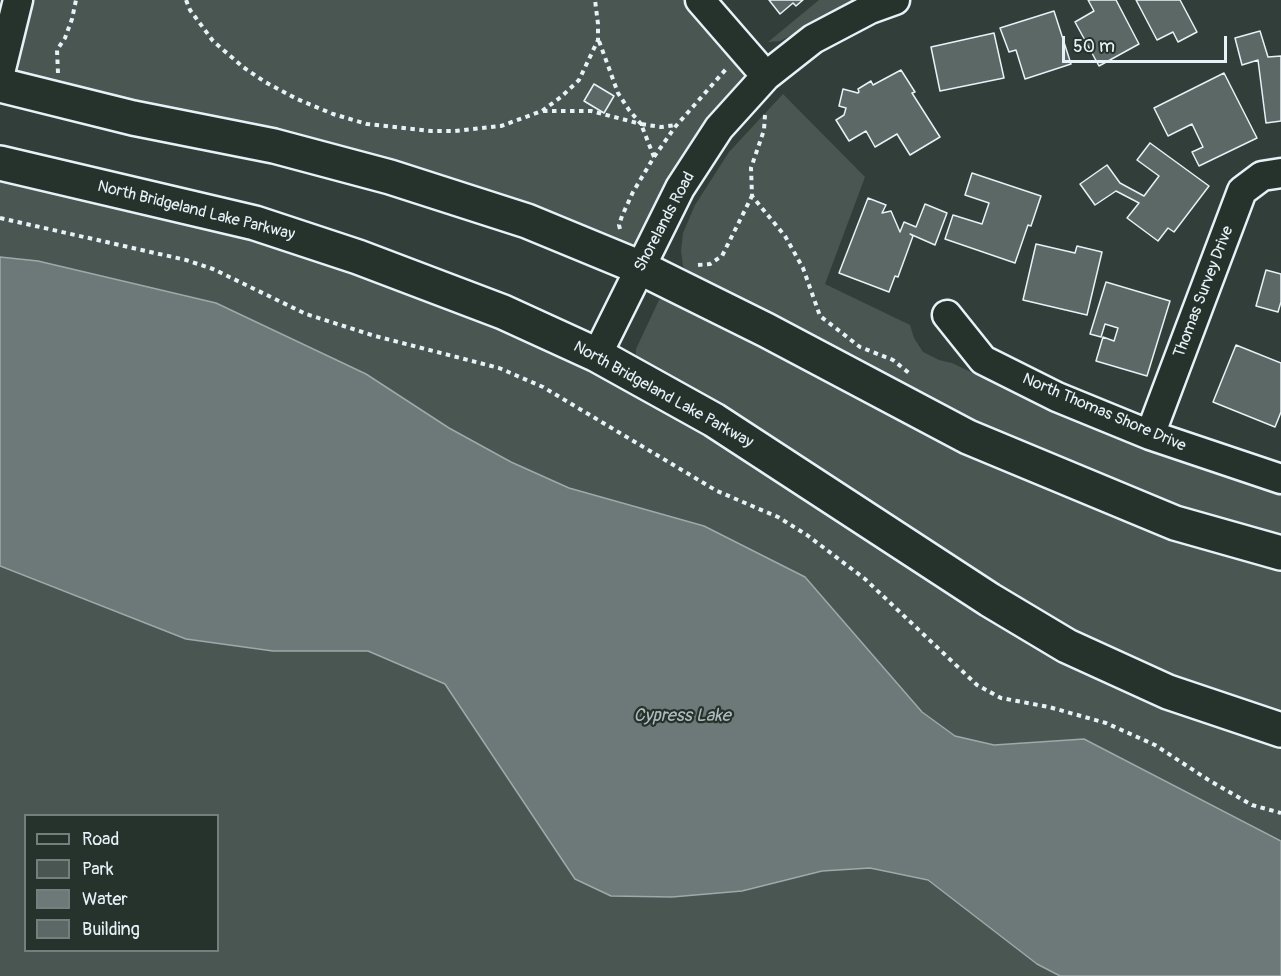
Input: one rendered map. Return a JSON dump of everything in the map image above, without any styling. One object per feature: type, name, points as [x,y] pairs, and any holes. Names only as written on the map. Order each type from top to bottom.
[{"type":"main road","points":[[0,85],[133,118],[274,146],[390,177],[645,259],[766,330],[968,437],[1175,523],[1281,553]]},
{"type":"main road","name":"North Bridgeland Lake Parkway","points":[[0,163],[255,223],[358,256],[503,312],[597,355],[714,420],[990,600],[1067,646],[1168,692],[1281,730]]},
{"type":"street","points":[[0,73],[18,0]]},
{"type":"street","points":[[700,0],[766,76]]},
{"type":"street","name":"Shorelands Road","points":[[597,355],[680,188],[719,128],[766,76],[813,39],[870,9],[895,0]]},
{"type":"street","name":"Thomas Survey Drive","points":[[1150,435],[1242,191],[1262,176],[1281,173]]},
{"type":"street","name":"North Thomas Shore Drive","points":[[947,315],[983,360],[1057,396],[1150,435],[1281,479]]},
{"type":"path","points":[[52,77],[58,74],[57,50],[65,38],[76,0]]},
{"type":"path","points":[[186,0],[190,10],[213,41],[243,67],[297,99],[333,114],[367,124],[395,128],[455,131],[501,126],[542,111],[579,80],[598,40]]},
{"type":"path","points":[[595,0],[598,40],[618,93],[641,123],[654,157]]},
{"type":"path","points":[[645,259],[620,232],[619,225],[633,192],[654,157],[678,125],[743,50]]},
{"type":"path","points":[[542,111],[591,111],[661,127],[678,125]]},
{"type":"path","points":[[693,264],[711,264],[722,256],[752,196]]},
{"type":"path","points":[[0,218],[186,260],[222,273],[306,315],[375,336],[499,368],[543,387],[717,491],[778,517],[807,535],[865,579],[977,685],[1001,698],[1049,707],[1106,723],[1155,745],[1207,780],[1252,805],[1281,813]]},
{"type":"green space","points":[[18,0],[700,0],[766,76],[641,268],[0,73]]},
{"type":"green space","points":[[819,0],[859,0],[780,41],[768,42]]},
{"type":"green space","points":[[783,94],[865,177],[825,284],[910,325],[914,338],[923,352],[939,360],[952,363],[1017,394],[1137,445],[1281,493],[1281,541],[1200,516],[982,428],[692,276],[683,266],[681,251],[683,233],[695,205],[729,152]]},
{"type":"green space","points":[[0,176],[244,230],[478,315],[618,383],[842,514],[1281,742],[1281,841],[1084,739],[994,745],[955,736],[922,712],[704,526],[569,488],[511,462],[449,428],[366,374],[216,303],[38,261],[0,257]]},
{"type":"green space","points":[[667,297],[1281,567],[1281,714],[1191,683],[1108,647],[1024,603],[641,364],[636,357],[636,349],[659,300]]},
{"type":"green space","points":[[0,566],[186,639],[273,651],[368,651],[445,684],[575,879],[611,896],[672,897],[742,891],[822,871],[870,868],[927,880],[1037,964],[1060,976],[0,976]]},
{"type":"water","name":"Cypress Lake","points":[[0,257],[38,261],[216,303],[366,374],[449,428],[511,462],[569,488],[704,526],[805,577],[922,712],[955,736],[994,745],[1084,739],[1281,841],[1281,976],[1060,976],[1037,964],[928,880],[870,868],[822,871],[742,891],[672,897],[611,896],[575,879],[445,684],[368,651],[273,651],[186,639],[0,566]]},
{"type":"building","points":[[769,0],[803,0],[796,6],[793,3],[780,14]]},
{"type":"building","points":[[1088,0],[1116,0],[1139,44],[1099,66],[1075,22],[1094,11]]},
{"type":"building","points":[[1136,0],[1180,0],[1197,32],[1178,42],[1173,32],[1157,40]]},
{"type":"building","points":[[1054,11],[1071,64],[1025,79],[1016,50],[1009,52],[1000,28]]},
{"type":"building","points":[[1260,31],[1268,57],[1281,56],[1281,121],[1266,123],[1258,60],[1242,65],[1235,38]]},
{"type":"building","points":[[994,33],[1004,78],[940,91],[931,47]]},
{"type":"building","points":[[901,70],[915,92],[912,93],[940,137],[910,155],[897,134],[875,147],[866,131],[849,141],[836,120],[844,115],[846,108],[839,106],[843,89],[858,93],[858,89],[871,81],[873,85]]},
{"type":"building","points":[[1224,73],[1257,138],[1199,166],[1192,152],[1203,147],[1192,124],[1168,136],[1154,108]]},
{"type":"building","points":[[594,84],[614,96],[604,113],[584,101]]},
{"type":"building","points":[[1150,143],[1209,186],[1174,232],[1168,228],[1158,241],[1127,218],[1139,203],[1116,191],[1095,205],[1080,184],[1107,165],[1120,183],[1144,196],[1159,176],[1137,160]]},
{"type":"building","points":[[972,173],[1041,196],[1015,263],[945,239],[953,215],[982,224],[989,203],[965,195]]},
{"type":"building","points":[[868,198],[886,205],[882,213],[891,211],[900,232],[904,222],[916,227],[925,204],[947,213],[935,245],[910,234],[913,236],[898,277],[895,276],[889,292],[839,273]]},
{"type":"building","points":[[1036,244],[1075,253],[1077,246],[1102,252],[1087,315],[1023,300]]},
{"type":"building","points":[[1266,270],[1281,274],[1281,302],[1278,312],[1256,306]]},
{"type":"building","points":[[1106,282],[1170,301],[1147,376],[1096,361],[1103,337],[1114,341],[1118,328],[1105,324],[1101,337],[1090,334]]},
{"type":"building","points":[[1236,345],[1281,363],[1281,412],[1275,427],[1213,402]]}]
